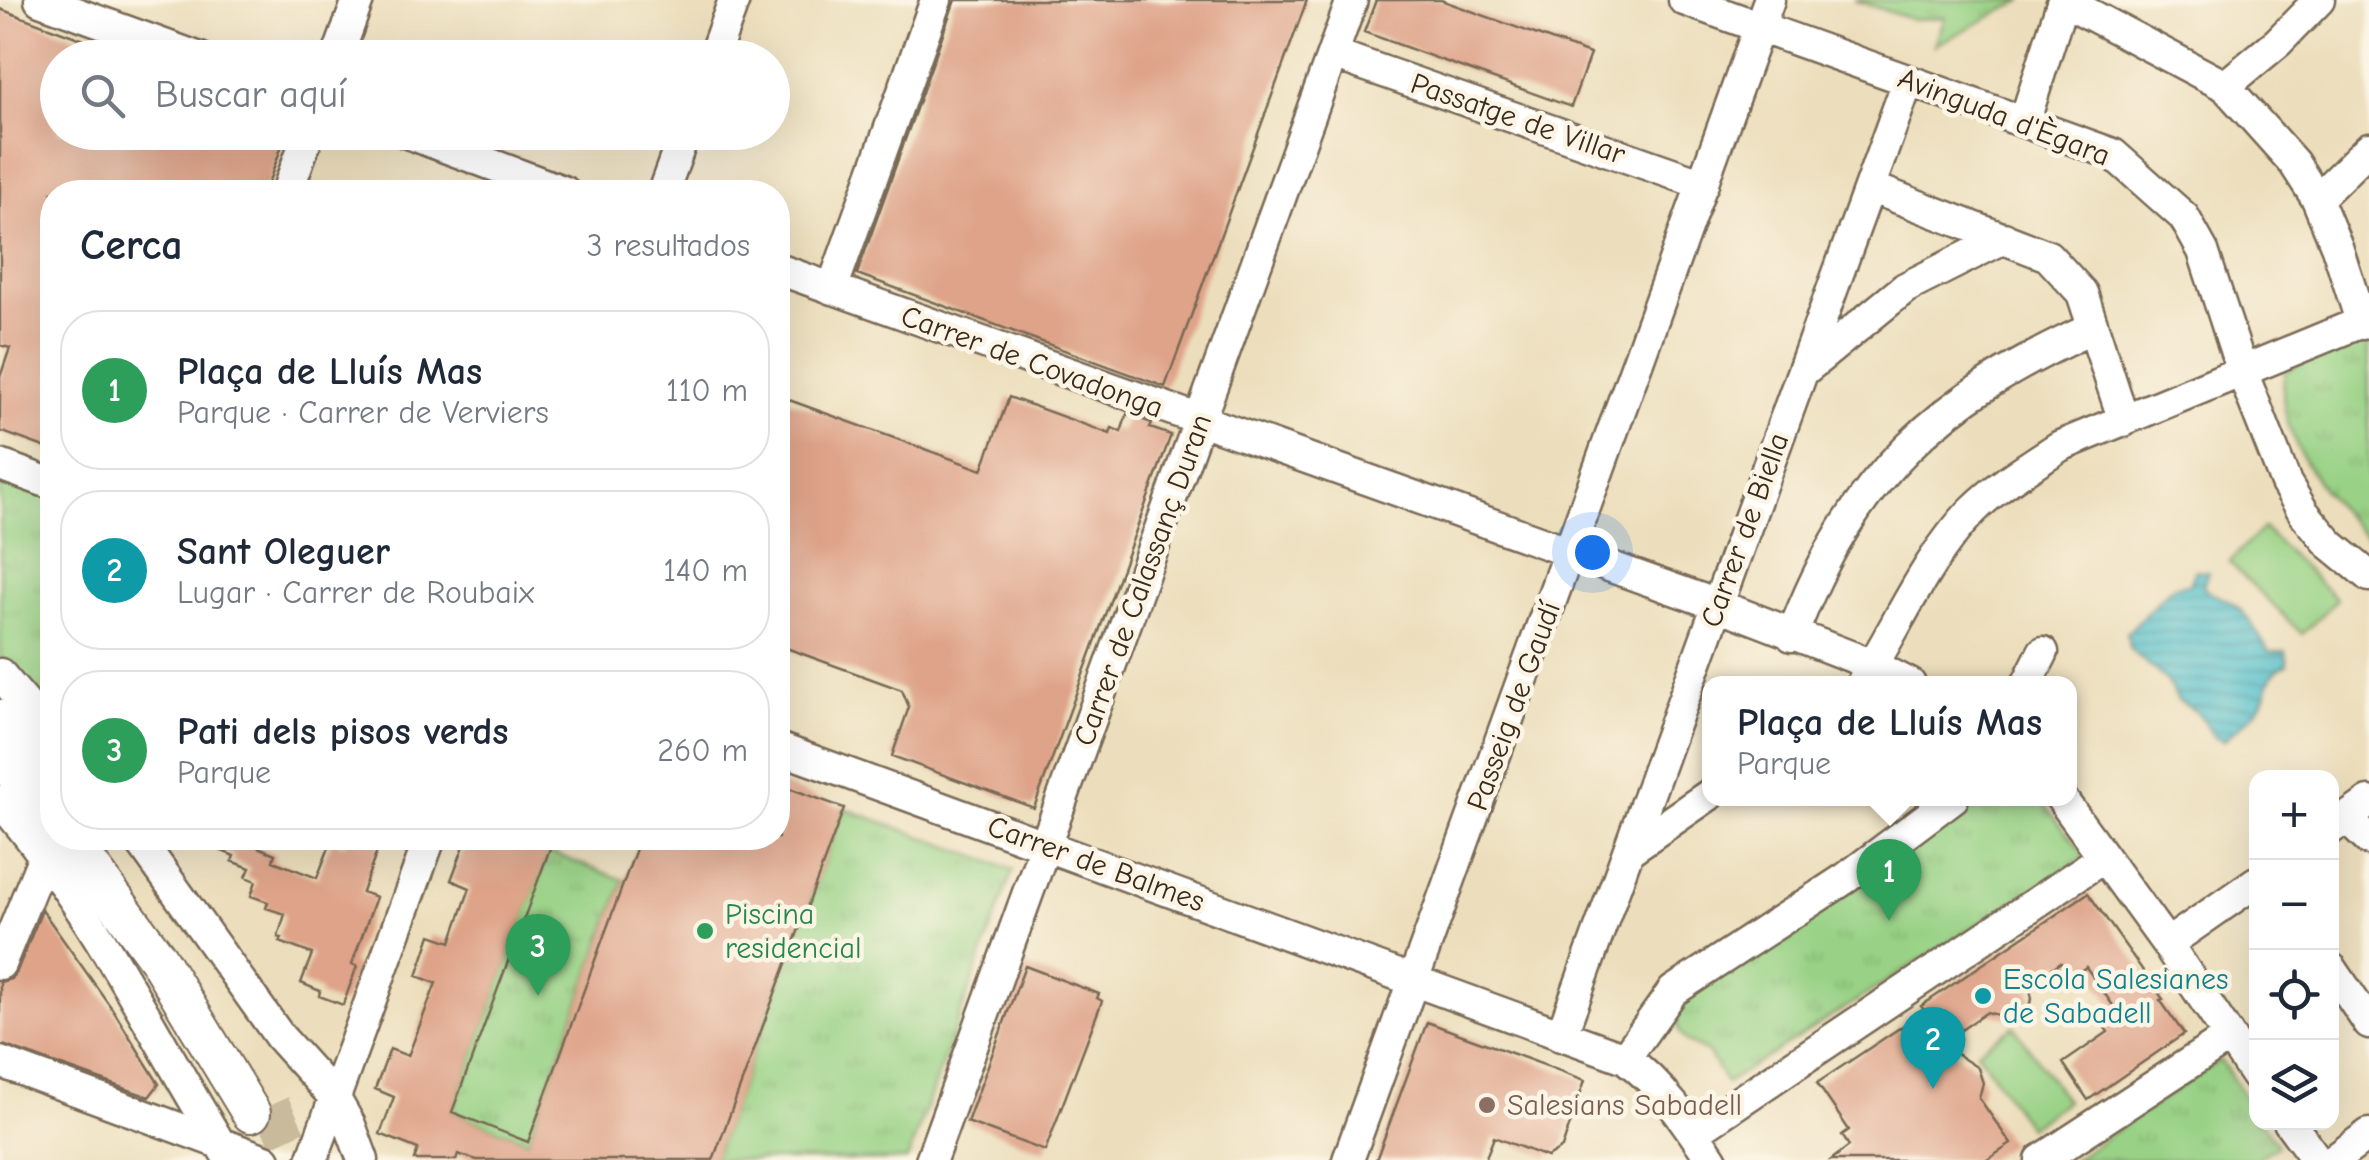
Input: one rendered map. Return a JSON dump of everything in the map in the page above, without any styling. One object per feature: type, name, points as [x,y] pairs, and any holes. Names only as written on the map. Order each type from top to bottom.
[{"type":"street","points":[[40,0],[150,40]]},
{"type":"street","points":[[344,40],[358,0]]},
{"type":"street","points":[[720,40],[734,0]]},
{"type":"street","points":[[832,289],[936,0]]},
{"type":"street","name":"Carrer de Calassanç Duran","points":[[931,1160],[1352,0]]},
{"type":"street","name":"Avinguda d'Ègara","points":[[1684,0],[1765,13],[1908,81],[2113,154],[2184,218],[2203,251],[2286,483],[2330,544],[2369,576]]},
{"type":"street","points":[[1867,674],[1928,569],[1973,510],[1996,490],[2060,446],[2365,322],[2318,199],[2294,163],[2226,86],[2064,0],[2025,120]]},
{"type":"street","points":[[2226,86],[2278,42],[2318,0]]},
{"type":"street","name":"Passeig de Gaudí","points":[[1348,1160],[1765,13]]},
{"type":"street","name":"Passatge de Villar","points":[[1333,54],[1703,184]]},
{"type":"street","name":"Carrer de Biella","points":[[1561,1036],[1908,81]]},
{"type":"street","points":[[2318,199],[2369,148]]},
{"type":"street","points":[[291,180],[302,150]]},
{"type":"street","points":[[453,150],[534,180]]},
{"type":"street","points":[[667,180],[678,150]]},
{"type":"street","points":[[1870,187],[2048,256],[2082,294],[2124,421]]},
{"type":"street","points":[[1804,370],[1905,288],[2004,238]]},
{"type":"street","name":"Carrer de Covadonga","points":[[790,273],[1568,555],[1718,605],[1867,674]]},
{"type":"street","points":[[1792,636],[1806,597],[1839,534],[1902,452],[1948,410],[1982,386],[2094,328]]},
{"type":"street","points":[[0,465],[40,480]]},
{"type":"street","points":[[2031,676],[2043,652]]},
{"type":"street","points":[[0,674],[40,721]]},
{"type":"street","points":[[0,719],[40,766]]},
{"type":"street","name":"Carrer de Balmes","points":[[790,752],[1624,1058]]},
{"type":"street","points":[[0,756],[40,804]]},
{"type":"street","points":[[1631,849],[1702,800]]},
{"type":"street","points":[[0,801],[40,834]]},
{"type":"street","points":[[1712,1160],[1647,1074],[1624,1058],[1673,991],[1846,878],[1942,806]]},
{"type":"street","points":[[2067,806],[2249,1066]]},
{"type":"street","points":[[2349,816],[2369,840]]},
{"type":"street","points":[[0,964],[55,850]]},
{"type":"street","points":[[58,850],[225,1152]]},
{"type":"street","points":[[59,850],[158,959],[261,1109],[175,943],[109,850]]},
{"type":"street","points":[[147,850],[280,1038],[334,1097],[363,1160]]},
{"type":"street","points":[[312,1160],[426,850]]},
{"type":"street","points":[[1694,1132],[2104,857]]},
{"type":"street","points":[[2166,944],[2249,887]]},
{"type":"street","points":[[2339,979],[2369,1024]]},
{"type":"street","points":[[2041,1160],[2229,1037]]},
{"type":"street","points":[[0,1062],[225,1152],[266,1160]]},
{"type":"street","points":[[2334,1160],[2369,1134]]},
{"type":"green space","points":[[1854,0],[2024,0],[1935,45],[1945,17],[1913,20]]},
{"type":"green space","points":[[2369,332],[2369,540],[2336,506],[2306,464],[2287,418],[2283,394],[2285,371]]},
{"type":"green space","points":[[0,478],[40,491],[40,703],[0,658]]},
{"type":"green space","points":[[2263,528],[2337,600],[2302,634],[2229,562]]},
{"type":"green space","points":[[1953,806],[2045,806],[2086,856],[1726,1083],[1708,1052],[1687,1042],[1680,1033],[1676,1021],[1685,998]]},
{"type":"green space","points":[[844,808],[1013,870],[907,1160],[713,1160]]},
{"type":"green space","points":[[548,852],[624,880],[528,1141],[452,1112]]},
{"type":"green space","points":[[2014,1026],[2066,1101],[2028,1127],[1977,1051]]},
{"type":"green space","points":[[2220,1060],[2249,1104],[2249,1130],[2267,1130],[2277,1145],[2255,1160],[2073,1160]]},
{"type":"water","points":[[2196,570],[2208,572],[2203,586],[2238,608],[2269,652],[2286,652],[2288,665],[2272,676],[2261,704],[2224,741],[2214,737],[2199,714],[2178,700],[2165,679],[2129,648],[2127,633],[2172,587],[2190,584]]},
{"type":"building","points":[[955,0],[1307,0],[1165,387],[857,274]]},
{"type":"building","points":[[1376,0],[1441,0],[1590,54],[1571,107],[1364,32]]},
{"type":"building","points":[[0,9],[84,40],[40,40],[40,150],[280,150],[269,180],[40,180],[40,446],[0,431],[0,377],[10,348],[0,345]]},
{"type":"building","points":[[1009,397],[1110,434],[1112,428],[1121,432],[1127,414],[1171,435],[1034,808],[892,756],[909,707],[902,690],[790,649],[790,400],[982,470]]},
{"type":"building","points":[[790,788],[844,808],[713,1160],[477,1160],[458,1154],[456,1160],[414,1160],[418,1149],[380,1134],[394,1097],[375,1089],[390,1049],[408,1056],[436,983],[417,976],[431,935],[451,942],[470,888],[451,880],[462,850],[549,850],[452,1112],[528,1142],[636,850],[790,850]]},
{"type":"building","points":[[220,850],[265,850],[275,854],[273,861],[317,878],[328,850],[378,850],[362,892],[376,897],[352,964],[357,966],[343,1005],[319,996],[320,991],[301,983],[312,954],[280,942],[285,914],[266,908],[268,902],[251,896],[256,881],[246,877],[250,868],[232,861],[234,856]]},
{"type":"building","points":[[2088,893],[2184,1034],[2088,1100],[2063,1063],[2108,1032],[2098,1017],[2114,1007],[2086,967],[2072,977],[2061,962],[2029,984],[2032,999],[2024,1014],[2012,1019],[1987,1012],[1941,1044],[1978,1068],[1983,1083],[1979,1098],[2011,1144],[1987,1160],[1831,1160],[1849,1146],[1842,1135],[1849,1130],[1817,1083],[1925,1011],[1921,1006]]},
{"type":"building","points":[[42,910],[113,1010],[159,1084],[149,1097],[0,1044],[0,982],[11,979],[17,971]]},
{"type":"building","points":[[1025,966],[1099,994],[1097,998],[1102,1001],[1045,1151],[967,1122]]},
{"type":"building","name":"Salesians Sabadell","points":[[1427,1022],[1585,1080],[1562,1148],[1547,1157],[1494,1137],[1485,1160],[1376,1160]]},
{"type":"tunnel","points":[[271,1105],[297,1160]]},
{"type":"place","name":"Plaça de Lluís Mas","points":[[1889,921]]},
{"type":"place","name":"Piscina residencial","points":[[705,931]]},
{"type":"place","name":"Pati dels pisos verds","points":[[538,996]]},
{"type":"place","name":"Escola Salesianes de Sabadell","points":[[1983,996]]},
{"type":"place","name":"Sant Oleguer","points":[[1933,1089]]},
{"type":"place","name":"Salesians Sabadell","points":[[1487,1105]]}]
